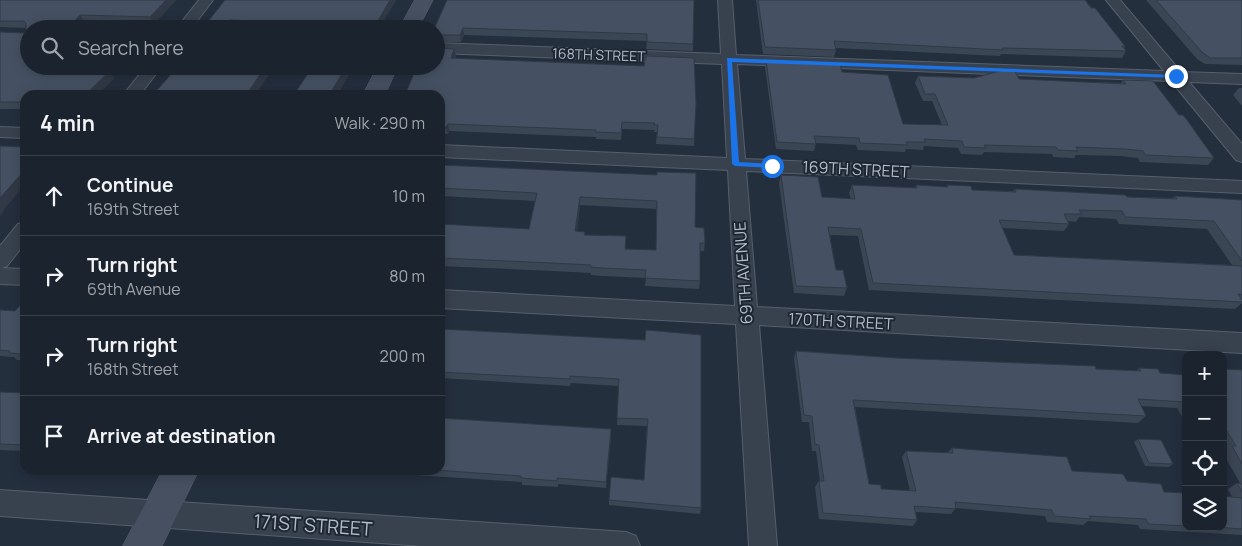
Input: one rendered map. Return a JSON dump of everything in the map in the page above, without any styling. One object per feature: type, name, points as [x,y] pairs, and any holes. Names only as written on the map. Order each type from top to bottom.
[{"type":"street","points":[[190,20],[206,0]]},
{"type":"street","points":[[413,20],[424,0]]},
{"type":"street","name":"69TH AVENUE","points":[[725,0],[763,546]]},
{"type":"street","points":[[1113,0],[1242,156]]},
{"type":"street","name":"168TH STREET","points":[[445,48],[1242,79]]},
{"type":"street","points":[[135,90],[147,75]]},
{"type":"street","points":[[376,90],[384,75]]},
{"type":"street","points":[[0,132],[20,133]]},
{"type":"street","name":"169TH STREET","points":[[445,151],[1242,186]]},
{"type":"street","points":[[0,261],[20,235]]},
{"type":"street","points":[[0,276],[20,277]]},
{"type":"street","name":"170TH STREET","points":[[445,299],[1242,343]]},
{"type":"street","points":[[142,546],[179,475]]},
{"type":"street","name":"171ST STREET","points":[[0,503],[626,546]]},
{"type":"building","points":[[0,0],[166,0],[150,17],[80,15],[75,20],[0,21]]},
{"type":"building","points":[[225,0],[390,0],[378,20],[209,20]]},
{"type":"building","points":[[447,0],[694,0],[693,44],[647,42],[647,34],[463,28],[460,35],[445,35],[445,20],[438,20]]},
{"type":"building","points":[[758,0],[1085,0],[1091,8],[1095,8],[1125,46],[1122,46],[1126,51],[1002,48],[1003,50],[834,41],[836,50],[765,47]]},
{"type":"building","points":[[1156,0],[1242,0],[1242,58],[1210,58],[1202,52]]},
{"type":"building","points":[[0,32],[20,33],[20,75],[106,75],[90,90],[20,90],[20,102],[0,102]]},
{"type":"building","points":[[445,48],[454,49],[451,58],[644,66],[646,56],[694,58],[696,104],[694,139],[657,137],[658,125],[654,125],[655,123],[622,122],[621,133],[596,132],[596,130],[448,124],[445,127],[445,90],[407,90],[413,75],[445,75]]},
{"type":"building","points":[[766,60],[840,63],[842,72],[888,75],[903,124],[948,125],[935,94],[925,94],[918,76],[974,78],[1007,69],[1014,70],[1019,79],[1126,84],[1123,80],[1153,81],[1179,115],[1183,115],[1187,120],[1214,158],[1145,155],[1143,151],[1125,149],[1076,147],[1078,151],[1058,150],[1056,147],[984,145],[986,148],[964,147],[962,141],[924,139],[926,142],[906,142],[908,145],[860,143],[859,138],[814,136],[816,144],[777,142]]},
{"type":"building","points":[[170,75],[260,75],[250,90],[157,90]]},
{"type":"building","points":[[307,75],[341,75],[332,90],[297,90]]},
{"type":"building","points":[[0,146],[20,147],[20,176],[0,198]]},
{"type":"building","points":[[445,165],[657,175],[657,172],[696,173],[695,227],[704,228],[705,243],[700,243],[700,281],[645,278],[646,270],[591,267],[591,265],[445,258],[445,224],[529,229],[537,193],[445,188]],"holes":[[[580,197],[657,201],[656,250],[625,249],[626,236],[584,235],[585,232],[575,231]]]},
{"type":"building","points":[[781,175],[818,177],[822,197],[855,199],[852,185],[917,188],[916,185],[948,187],[947,185],[971,186],[972,190],[1016,192],[1015,189],[1125,195],[1127,197],[1177,199],[1175,196],[1242,200],[1242,261],[1214,221],[1125,217],[1122,211],[1079,210],[1082,214],[1064,214],[1069,224],[999,220],[1014,255],[1242,266],[1242,295],[1238,294],[1242,302],[873,283],[861,229],[828,227],[836,270],[843,270],[847,288],[796,286]]},
{"type":"building","points":[[20,305],[20,354],[0,350],[0,310],[15,311]]},
{"type":"building","points":[[445,329],[645,340],[646,330],[701,335],[701,508],[609,500],[611,477],[644,480],[648,419],[617,418],[619,379],[570,376],[570,379],[445,372]]},
{"type":"building","points":[[796,351],[896,358],[1095,366],[1096,369],[1141,371],[1139,368],[1158,369],[1160,373],[1182,375],[1182,402],[1138,399],[1146,416],[853,400],[869,484],[881,485],[881,489],[916,491],[906,451],[953,453],[952,448],[1067,457],[1072,471],[1123,474],[1127,481],[1161,484],[1164,492],[1182,493],[1182,526],[1148,524],[1146,519],[1089,516],[1091,519],[1054,516],[1052,510],[955,502],[956,509],[914,506],[917,520],[823,513],[819,481],[824,481],[819,445],[815,444],[812,416],[804,415]]},
{"type":"building","points":[[1227,369],[1242,370],[1242,464],[1232,446],[1236,446],[1227,431]]},
{"type":"building","points":[[0,392],[20,393],[20,445],[0,444]]},
{"type":"building","points":[[445,418],[611,429],[606,482],[557,478],[557,481],[521,478],[521,476],[445,471]]},
{"type":"building","points":[[1138,439],[1161,440],[1173,464],[1149,463]]},
{"type":"building","points":[[1237,483],[1242,484],[1242,492]]},
{"type":"building","points":[[1227,496],[1242,498],[1242,529],[1227,528]]},
{"type":"route","points":[[772,166],[735,164],[729,60],[1176,76]]}]
